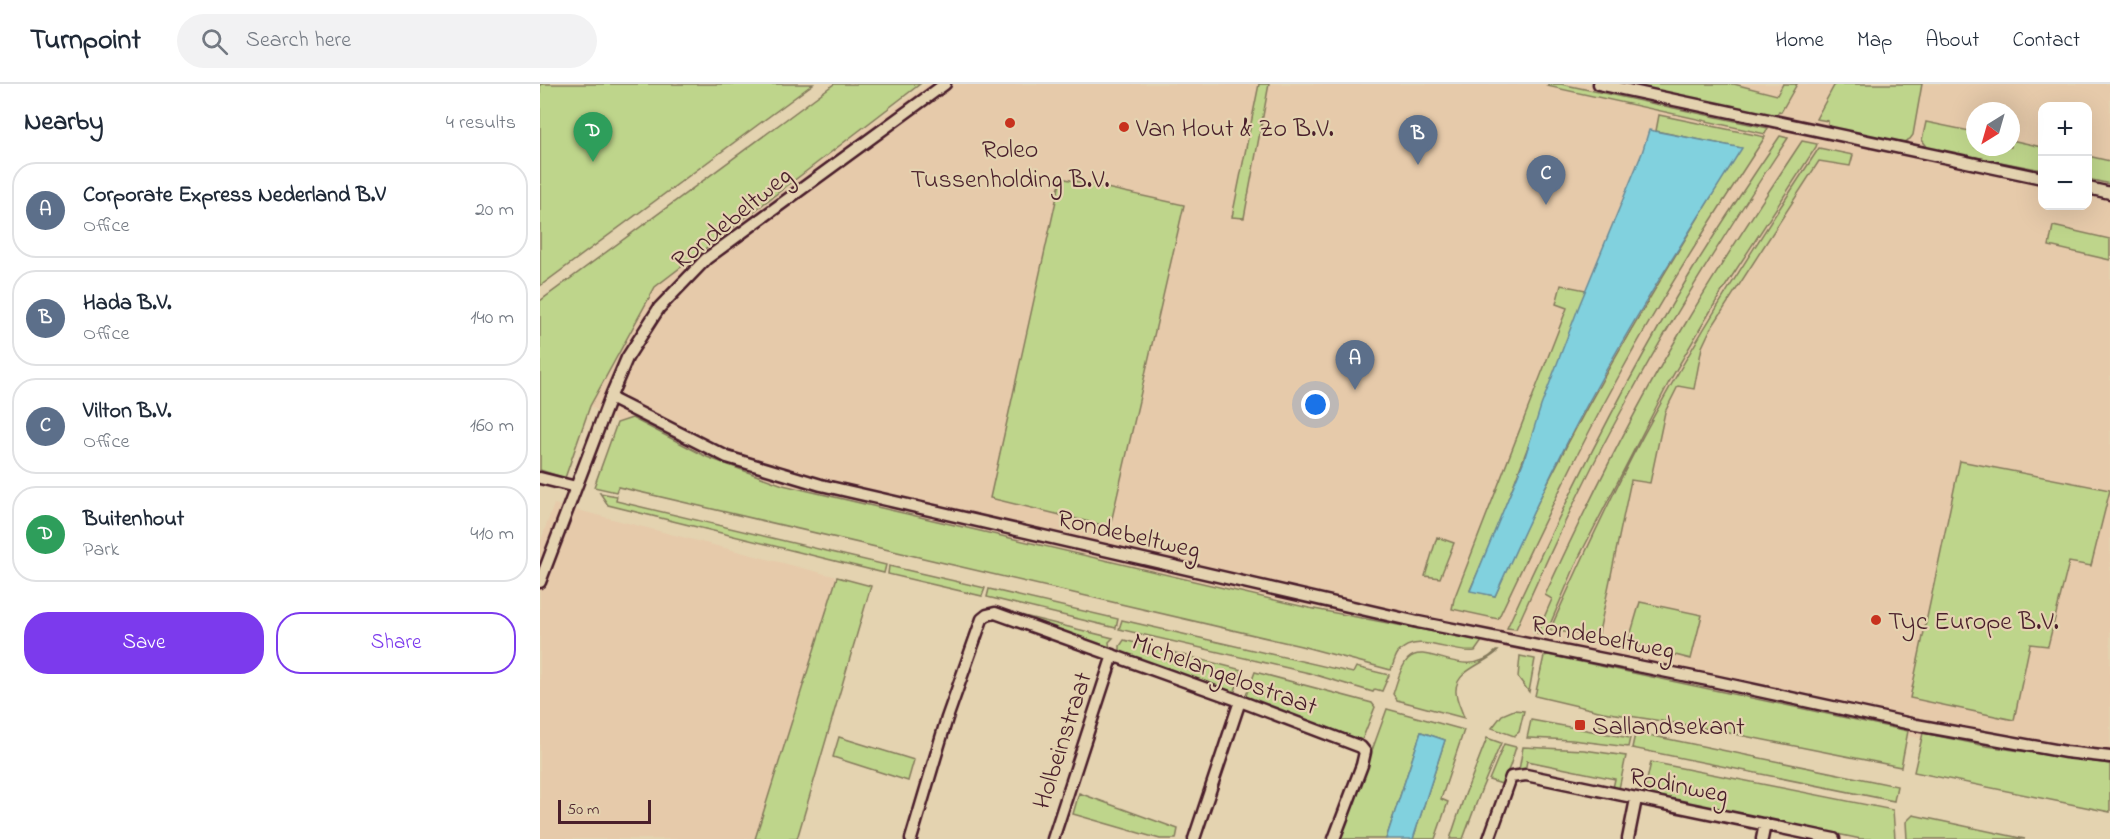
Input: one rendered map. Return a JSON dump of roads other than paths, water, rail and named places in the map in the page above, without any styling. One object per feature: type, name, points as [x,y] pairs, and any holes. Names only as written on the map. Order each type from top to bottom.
[{"type":"street","name":"Rondebeltweg","points":[[945,84],[706,259],[659,308],[627,358],[610,398],[727,457],[821,485],[1419,622],[1713,681],[1916,725],[2066,752],[2110,757]]},
{"type":"street","points":[[1599,84],[2038,177]]},
{"type":"street","points":[[2092,189],[2110,192]]},
{"type":"street","points":[[540,582],[610,398]]},
{"type":"street","points":[[540,478],[576,487]]},
{"type":"street","name":"Michelangelostraat","points":[[911,839],[947,718],[982,619],[995,613],[1361,747],[1365,752],[1362,765],[1334,839]]},
{"type":"street","name":"Holbeinstraat","points":[[1053,839],[1113,655]]},
{"type":"street","points":[[1194,839],[1240,701]]},
{"type":"street","name":"Rodinweg","points":[[1489,839],[1511,777],[1516,775],[1526,775],[1834,839]]},
{"type":"street","points":[[1628,839],[1636,799]]},
{"type":"street","points":[[1762,839],[1765,824]]},
{"type":"water","points":[[1649,130],[1742,148],[1624,338],[1575,426],[1495,596],[1470,591],[1524,460],[1541,406],[1642,153]]},
{"type":"water","points":[[1421,732],[1445,740],[1413,839],[1386,839]]},
{"type":"place","name":"Roleo Tussenholding B.V.","points":[[1010,123]]},
{"type":"place","name":"Van Hout & Zo B.V.","points":[[1124,127]]},
{"type":"place","name":"Buitenhout","points":[[593,162]]},
{"type":"place","name":"Hada B.V.","points":[[1418,165]]},
{"type":"place","name":"Vilton B.V.","points":[[1546,205]]},
{"type":"place","name":"Corporate Express Nederland B.V","points":[[1355,390]]},
{"type":"place","name":"Tyc Europe B.V.","points":[[1876,620]]},
{"type":"place","name":"Sallandsekant","points":[[1580,725]]}]
